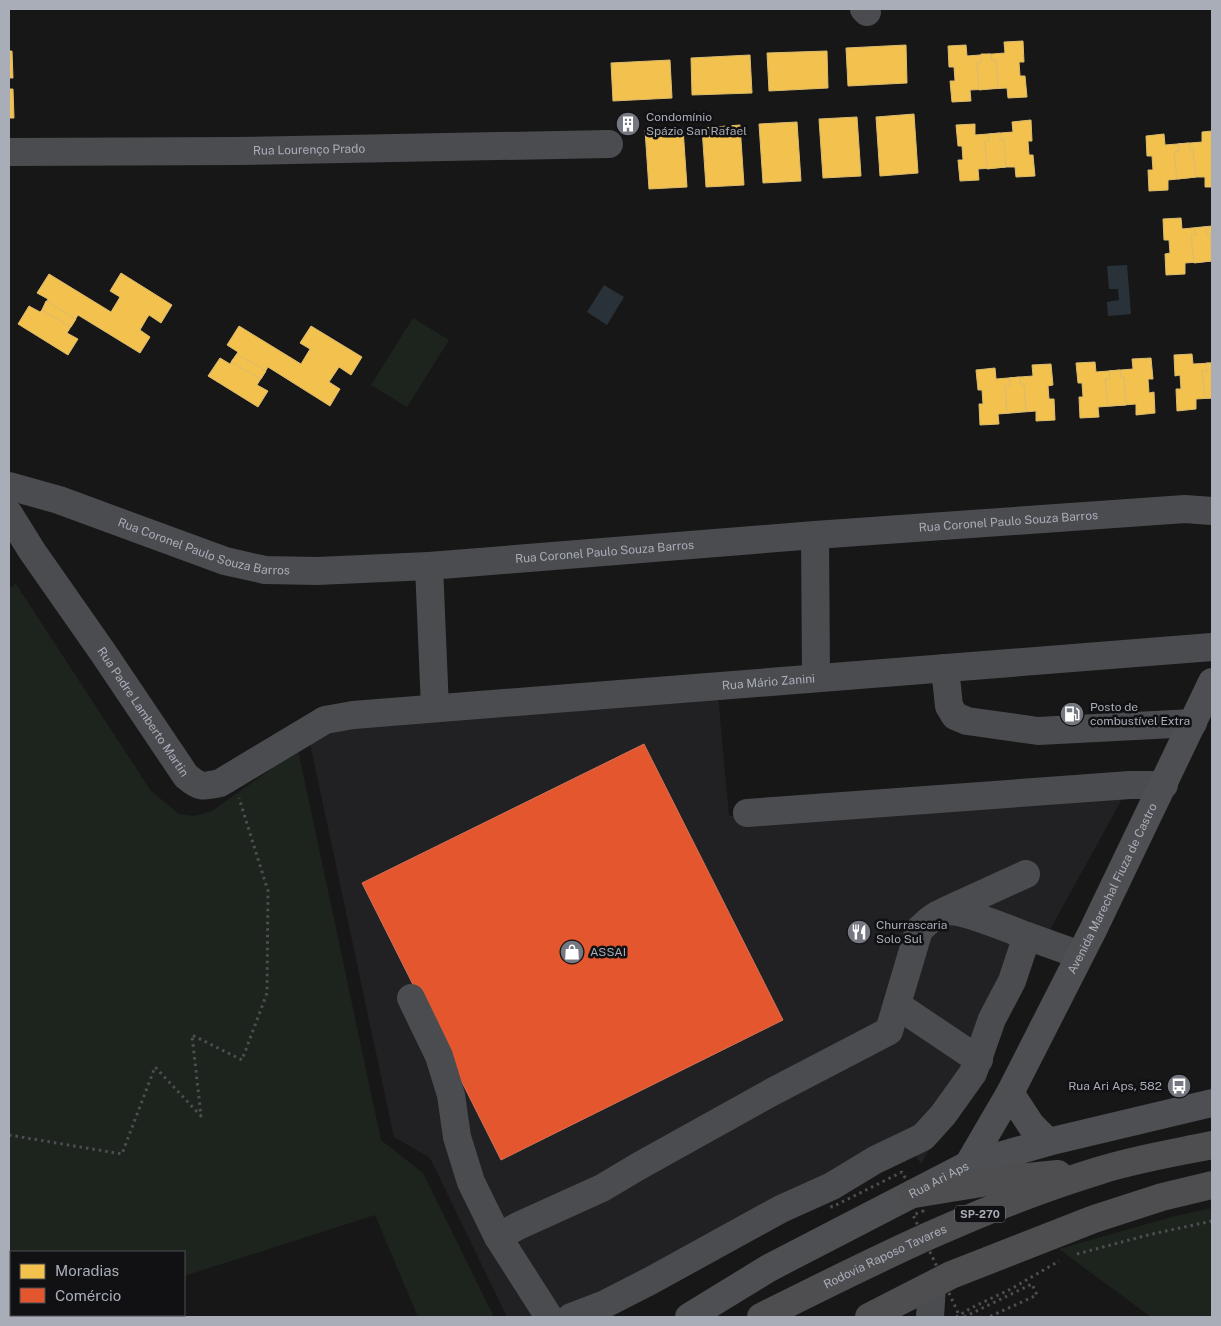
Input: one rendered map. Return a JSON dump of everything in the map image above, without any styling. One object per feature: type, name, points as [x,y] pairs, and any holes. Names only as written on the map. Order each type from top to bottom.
[{"type":"highway","name":"Rodovia Raposo Tavares","points":[[761,1317],[891,1252],[997,1206],[1099,1170],[1212,1145]]},
{"type":"highway","points":[[914,1194],[1006,1179],[1099,1170]]},
{"type":"highway","points":[[869,1317],[951,1275],[1094,1219],[1162,1197],[1212,1185]]},
{"type":"main road","name":"Avenida Marechal Fiuza de Castro","points":[[968,1164],[1010,1093],[1080,955],[1164,785],[1212,682]]},
{"type":"main road","points":[[1010,1093],[1031,1125],[1048,1142]]},
{"type":"main road","name":"Rua Ari Aps","points":[[689,1317],[769,1268],[914,1194],[968,1164],[1048,1142],[1212,1104]]},
{"type":"street","name":"Rua Lourenço Prado","points":[[9,152],[247,151],[609,144]]},
{"type":"street","name":"Rua Coronel Paulo Souza Barros","points":[[9,486],[59,500],[225,560],[265,570],[317,572],[429,566],[816,535],[1185,509],[1212,511]]},
{"type":"street","name":"Rua Padre Lamberto Martin","points":[[9,514],[32,551],[186,776],[197,786],[220,783],[325,720]]},
{"type":"street","points":[[816,535],[816,678]]},
{"type":"street","points":[[429,566],[435,708]]},
{"type":"street","name":"Rua Mário Zanini","points":[[325,720],[353,715],[435,708],[1212,647]]},
{"type":"street","points":[[945,668],[949,706],[955,716],[967,721],[1038,731],[1193,724]]},
{"type":"street","points":[[747,812],[1120,786],[1164,785]]},
{"type":"street","points":[[498,1237],[602,1188],[811,1071],[875,1040],[889,1031],[919,930],[930,920],[945,912],[1026,874]]},
{"type":"street","points":[[945,912],[966,914],[1080,955]]},
{"type":"street","points":[[571,1317],[605,1304],[781,1209],[832,1186],[875,1160],[923,1137],[944,1115],[973,1073],[992,1019],[1012,981],[1027,936]]},
{"type":"street","points":[[411,998],[439,1056],[451,1095],[457,1137],[470,1182],[498,1237],[549,1317]]},
{"type":"street","points":[[897,1006],[979,1060]]},
{"type":"street","points":[[523,1276],[541,1317]]},
{"type":"street","points":[[930,1317],[932,1286]]},
{"type":"path","points":[[9,1135],[122,1154],[155,1067],[202,1116],[192,1035],[242,1060],[267,993],[268,891],[232,776]]},
{"type":"path","points":[[905,1155],[823,1196],[832,1207],[902,1172],[923,1211],[913,1215],[960,1317]]},
{"type":"path","points":[[1071,1256],[1148,1235],[1212,1221]]},
{"type":"path","points":[[956,1317],[1011,1289],[1062,1259]]},
{"type":"path","points":[[964,1317],[1032,1284],[1037,1295],[991,1316]]},
{"type":"shaded area","points":[[1127,265],[1131,314],[1108,316],[1107,302],[1119,300],[1118,289],[1109,289],[1107,266]]},
{"type":"shaded area","points":[[604,285],[624,297],[607,325],[587,312]]},
{"type":"shaded area","points":[[413,318],[449,340],[407,407],[371,385]]},
{"type":"shaded area","points":[[16,584],[151,791],[179,814],[194,816],[212,811],[298,750],[381,1140],[423,1173],[494,1317],[418,1317],[375,1215],[185,1276],[185,1251],[10,1251],[10,1316],[62,1316],[9,1317],[9,588]]},
{"type":"shaded area","points":[[718,695],[729,816],[882,816],[1122,799],[921,1164],[906,1141],[593,1317],[507,1317],[430,1158],[394,1137],[309,739],[325,726]]},
{"type":"shaded area","points":[[1212,1208],[1212,1317],[1151,1317],[1059,1249],[1175,1216]]},
{"type":"building: Moradias","points":[[1023,41],[1024,62],[1019,62],[1020,76],[1025,76],[1027,97],[1008,98],[1007,88],[970,90],[971,101],[952,102],[950,81],[955,81],[954,67],[949,67],[948,46],[966,45],[967,56],[1005,53],[1004,42]]},
{"type":"building: Moradias","points":[[906,45],[907,83],[848,86],[846,48]]},
{"type":"building: Moradias","points":[[9,51],[12,51],[13,78],[9,78]]},
{"type":"building: Moradias","points":[[827,51],[828,88],[769,91],[767,53]]},
{"type":"building: Moradias","points":[[981,54],[991,54],[992,61],[996,60],[998,88],[979,90],[977,63],[981,62]]},
{"type":"building: Moradias","points":[[750,55],[752,93],[692,95],[691,58]]},
{"type":"building: Moradias","points":[[670,60],[672,98],[613,101],[611,63]]},
{"type":"building: Moradias","points":[[9,89],[13,89],[14,118],[9,118]]},
{"type":"building: Moradias","points":[[914,114],[918,173],[880,176],[876,117]]},
{"type":"building: Moradias","name":"Condomínio Spázio San Rafael","points":[[623,117],[634,117],[634,128],[623,127]]},
{"type":"building: Moradias","points":[[857,117],[861,176],[823,178],[819,119]]},
{"type":"building: Moradias","points":[[1031,120],[1032,141],[1028,141],[1029,155],[1033,155],[1035,176],[1016,177],[1015,167],[1006,167],[978,169],[979,180],[960,181],[958,160],[963,160],[962,146],[958,146],[956,125],[975,124],[975,135],[1013,132],[1012,122]]},
{"type":"building: Moradias","points":[[797,122],[801,181],[763,183],[759,124]]},
{"type":"building: Moradias","points":[[740,125],[744,185],[706,187],[702,128]]},
{"type":"building: Moradias","points":[[683,128],[687,187],[649,189],[645,130]]},
{"type":"building: Moradias","points":[[1212,131],[1212,187],[1205,187],[1205,177],[1196,177],[1168,180],[1168,190],[1149,191],[1148,170],[1153,170],[1152,156],[1147,156],[1146,136],[1164,134],[1165,145],[1202,142],[1202,132]]},
{"type":"building: Moradias","points":[[1000,133],[1000,140],[1004,140],[1006,167],[987,169],[985,141],[989,141],[989,134]]},
{"type":"building: Moradias","points":[[1189,143],[1190,150],[1193,150],[1196,177],[1177,179],[1174,152],[1179,151],[1178,144]]},
{"type":"building: Moradias","points":[[1181,218],[1182,229],[1212,226],[1212,261],[1185,263],[1185,274],[1166,275],[1165,254],[1170,253],[1169,240],[1164,240],[1163,219]]},
{"type":"building: Moradias","points":[[1206,227],[1207,234],[1210,234],[1212,261],[1194,263],[1191,235],[1196,235],[1195,228]]},
{"type":"building: Moradias","points":[[121,273],[172,305],[161,323],[149,315],[147,318],[140,330],[150,337],[140,353],[78,315],[67,333],[78,339],[68,355],[18,324],[29,306],[40,312],[42,310],[48,299],[37,293],[49,274],[111,312],[120,297],[110,291]]},
{"type":"building: Moradias","points":[[46,301],[76,319],[71,327],[42,310]]},
{"type":"building: Moradias","points":[[239,326],[301,364],[310,349],[300,343],[311,326],[362,357],[351,375],[339,367],[329,382],[340,389],[330,406],[268,367],[257,385],[268,391],[258,407],[208,376],[220,358],[230,364],[238,352],[227,345]]},
{"type":"building: Moradias","points":[[237,354],[266,371],[261,379],[231,362]]},
{"type":"building: Moradias","points":[[1192,354],[1193,364],[1212,363],[1212,398],[1196,399],[1196,409],[1177,411],[1176,389],[1181,389],[1180,375],[1175,376],[1174,355]]},
{"type":"building: Moradias","points":[[1151,358],[1153,379],[1148,379],[1149,393],[1154,392],[1155,413],[1136,415],[1136,404],[1098,407],[1099,417],[1080,418],[1079,397],[1083,397],[1082,383],[1078,383],[1076,363],[1095,362],[1096,372],[1133,369],[1132,359]]},
{"type":"building: Moradias","points":[[1206,363],[1212,363],[1212,398],[1205,398],[1202,371],[1207,371]]},
{"type":"building: Moradias","points":[[1051,364],[1053,385],[1048,386],[1049,399],[1054,399],[1055,420],[1036,421],[1036,411],[998,414],[999,424],[980,425],[979,404],[983,404],[982,390],[978,390],[976,370],[995,368],[996,379],[1033,376],[1032,365]]},
{"type":"building: Moradias","points":[[1120,370],[1121,377],[1124,377],[1126,405],[1108,406],[1105,379],[1110,379],[1109,371]]},
{"type":"building: Moradias","points":[[1020,377],[1020,384],[1024,384],[1026,411],[1007,413],[1005,386],[1010,385],[1009,378]]},
{"type":"building: Comércio","name":"ASSAI","points":[[644,744],[783,1020],[501,1160],[362,883]]},
{"type":"place","name":"Condomínio Spázio San Rafael","points":[[628,124]]},
{"type":"place","name":"Posto de combustível Extra","points":[[1072,714]]},
{"type":"place","name":"Churrascaria Solo Sul","points":[[859,932]]},
{"type":"place","name":"ASSAI","points":[[572,952]]},
{"type":"place","name":"Rua Ari Aps, 582","points":[[1179,1086]]}]
